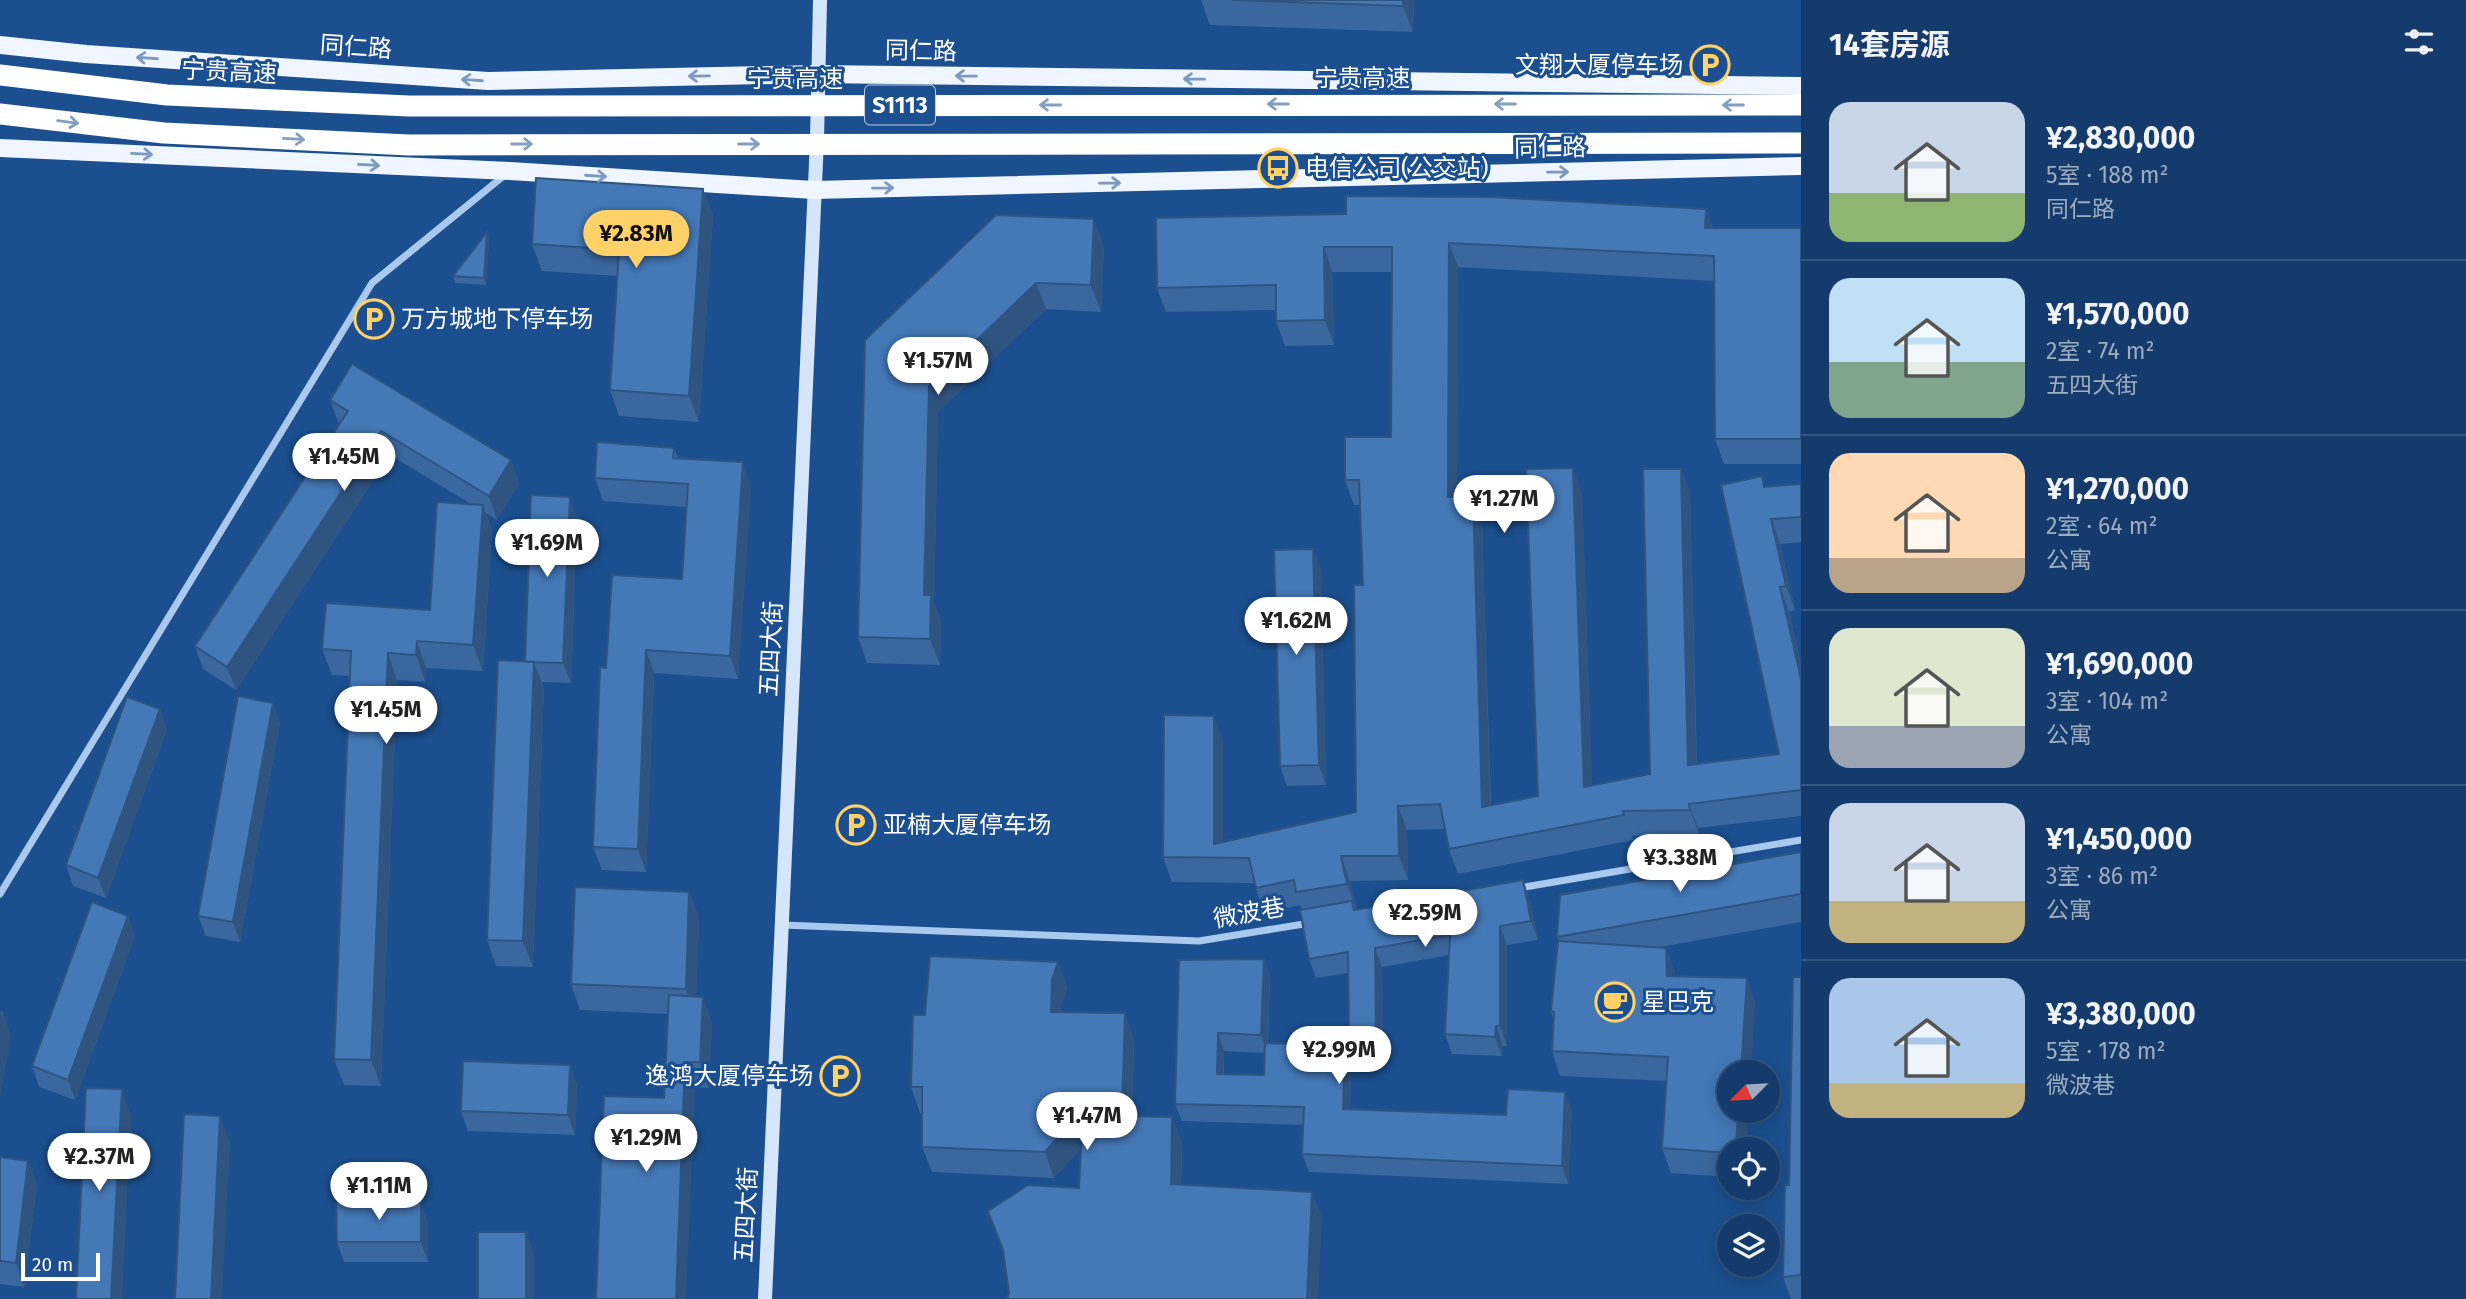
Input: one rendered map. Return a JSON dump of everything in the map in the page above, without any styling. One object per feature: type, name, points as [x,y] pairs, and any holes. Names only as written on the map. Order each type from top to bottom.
[{"type":"highway","name":"宁贵高速","points":[[0,75],[167,95],[409,107],[1801,105]]},
{"type":"highway","name":"S1113","points":[[0,114],[164,133],[409,145],[1801,143]]},
{"type":"main road","name":"五四大街","points":[[765,1299],[820,0]]},
{"type":"main road","name":"同仁路","points":[[0,45],[86,54],[488,80],[816,74],[1801,86]]},
{"type":"main road","name":"同仁路","points":[[0,148],[510,171],[814,190],[1801,166]]},
{"type":"street","points":[[0,894],[372,283],[510,171]]},
{"type":"street","points":[[1514,888],[1801,840]]},
{"type":"street","name":"微波巷","points":[[782,925],[1199,941],[1322,920]]},
{"type":"building","points":[[1232,0],[1403,0],[1403,6]]},
{"type":"building","points":[[536,178],[703,189],[689,396],[610,390],[619,250],[532,244]]},
{"type":"building","points":[[1346,196],[1492,197],[1706,209],[1705,228],[1801,228],[1801,439],[1715,439],[1714,256],[1449,243],[1448,497],[1473,496],[1482,807],[1538,796],[1526,469],[1573,468],[1584,787],[1650,774],[1643,469],[1681,469],[1688,765],[1779,754],[1721,485],[1762,476],[1764,487],[1801,484],[1801,517],[1771,519],[1786,586],[1780,587],[1801,679],[1801,790],[1689,804],[1690,810],[1623,811],[1624,815],[1449,849],[1440,804],[1398,806],[1399,856],[1341,856],[1347,884],[1296,892],[1294,880],[1256,888],[1249,858],[1163,857],[1164,715],[1214,716],[1214,844],[1356,812],[1354,585],[1363,585],[1359,480],[1345,480],[1345,437],[1391,437],[1392,247],[1324,247],[1325,320],[1276,321],[1276,285],[1157,288],[1156,218],[1346,214]]},
{"type":"building","points":[[996,215],[1094,219],[1091,285],[1036,283],[929,386],[924,595],[931,595],[930,639],[858,637],[865,340]]},
{"type":"building","points":[[487,232],[484,278],[453,276]]},
{"type":"building","points":[[352,364],[511,460],[489,496],[381,431],[227,667],[195,646],[348,411],[330,400]]},
{"type":"building","points":[[597,442],[674,448],[673,458],[743,462],[730,656],[646,650],[638,849],[593,847],[600,667],[606,668],[612,575],[682,579],[688,484],[595,478]]},
{"type":"building","points":[[531,495],[570,497],[563,663],[525,662]]},
{"type":"building","points":[[437,502],[483,505],[473,645],[417,641],[416,655],[388,653],[371,1060],[334,1059],[351,651],[322,649],[326,603],[430,610]]},
{"type":"building","points":[[1313,549],[1319,765],[1280,766],[1274,550]]},
{"type":"building","points":[[498,660],[534,662],[523,941],[487,940]]},
{"type":"building","points":[[238,696],[273,703],[233,922],[198,916]]},
{"type":"building","points":[[127,697],[160,709],[98,878],[66,865]]},
{"type":"building","points":[[1801,852],[1801,894],[1557,937],[1560,895]]},
{"type":"building","points":[[1523,880],[1531,921],[1500,926],[1500,1026],[1496,1026],[1495,1037],[1445,1034],[1450,935],[1375,948],[1376,1032],[1349,1032],[1348,952],[1309,959],[1300,910],[1352,901],[1354,910]]},
{"type":"building","points":[[575,887],[689,892],[686,989],[571,984]]},
{"type":"building","points":[[92,902],[128,916],[68,1080],[32,1066]]},
{"type":"building","points":[[1558,941],[1666,948],[1667,976],[1747,978],[1742,1060],[1717,1060],[1717,1124],[1737,1124],[1737,1137],[1717,1137],[1717,1152],[1662,1148],[1668,1057],[1552,1051],[1554,1012],[1551,1011]]},
{"type":"building","points":[[930,956],[1058,962],[1052,980],[1051,1012],[1125,1013],[1122,1109],[1130,1109],[1130,1116],[1172,1117],[1171,1184],[1312,1192],[1307,1299],[1007,1299],[1009,1293],[1003,1250],[988,1211],[1028,1185],[1079,1188],[1083,1109],[1045,1152],[922,1147],[922,1087],[911,1087],[913,1015],[925,1015]]},
{"type":"building","points":[[1264,959],[1261,1035],[1218,1033],[1217,1074],[1264,1075],[1265,1043],[1345,1045],[1343,1109],[1506,1115],[1508,1089],[1565,1092],[1562,1166],[1302,1154],[1304,1107],[1175,1104],[1179,960]]},
{"type":"building","points":[[1793,977],[1801,977],[1801,1275],[1783,1277],[1785,1185],[1789,1185]]},
{"type":"building","points":[[669,995],[703,997],[700,1062],[685,1062],[676,1299],[596,1299],[604,1096],[664,1098]]},
{"type":"building","points":[[463,1061],[570,1065],[568,1115],[461,1111]]},
{"type":"building","points":[[86,1088],[122,1089],[111,1299],[76,1299]]},
{"type":"building","points":[[184,1114],[220,1116],[211,1299],[175,1299]]},
{"type":"building","points":[[0,1157],[28,1161],[16,1263],[0,1261]]},
{"type":"building","points":[[336,1202],[421,1202],[421,1242],[337,1242]]},
{"type":"building","points":[[478,1232],[526,1232],[526,1299],[478,1299]]},
{"type":"place","name":"文翔大厦停车场","points":[[1710,65]]},
{"type":"place","name":"电信公司(公交站)","points":[[1278,168]]},
{"type":"place","name":"万方城地下停车场","points":[[374,319]]},
{"type":"place","name":"亚楠大厦停车场","points":[[856,825]]},
{"type":"place","name":"星巴克","points":[[1615,1002]]},
{"type":"place","name":"逸鸿大厦停车场","points":[[840,1076]]}]
